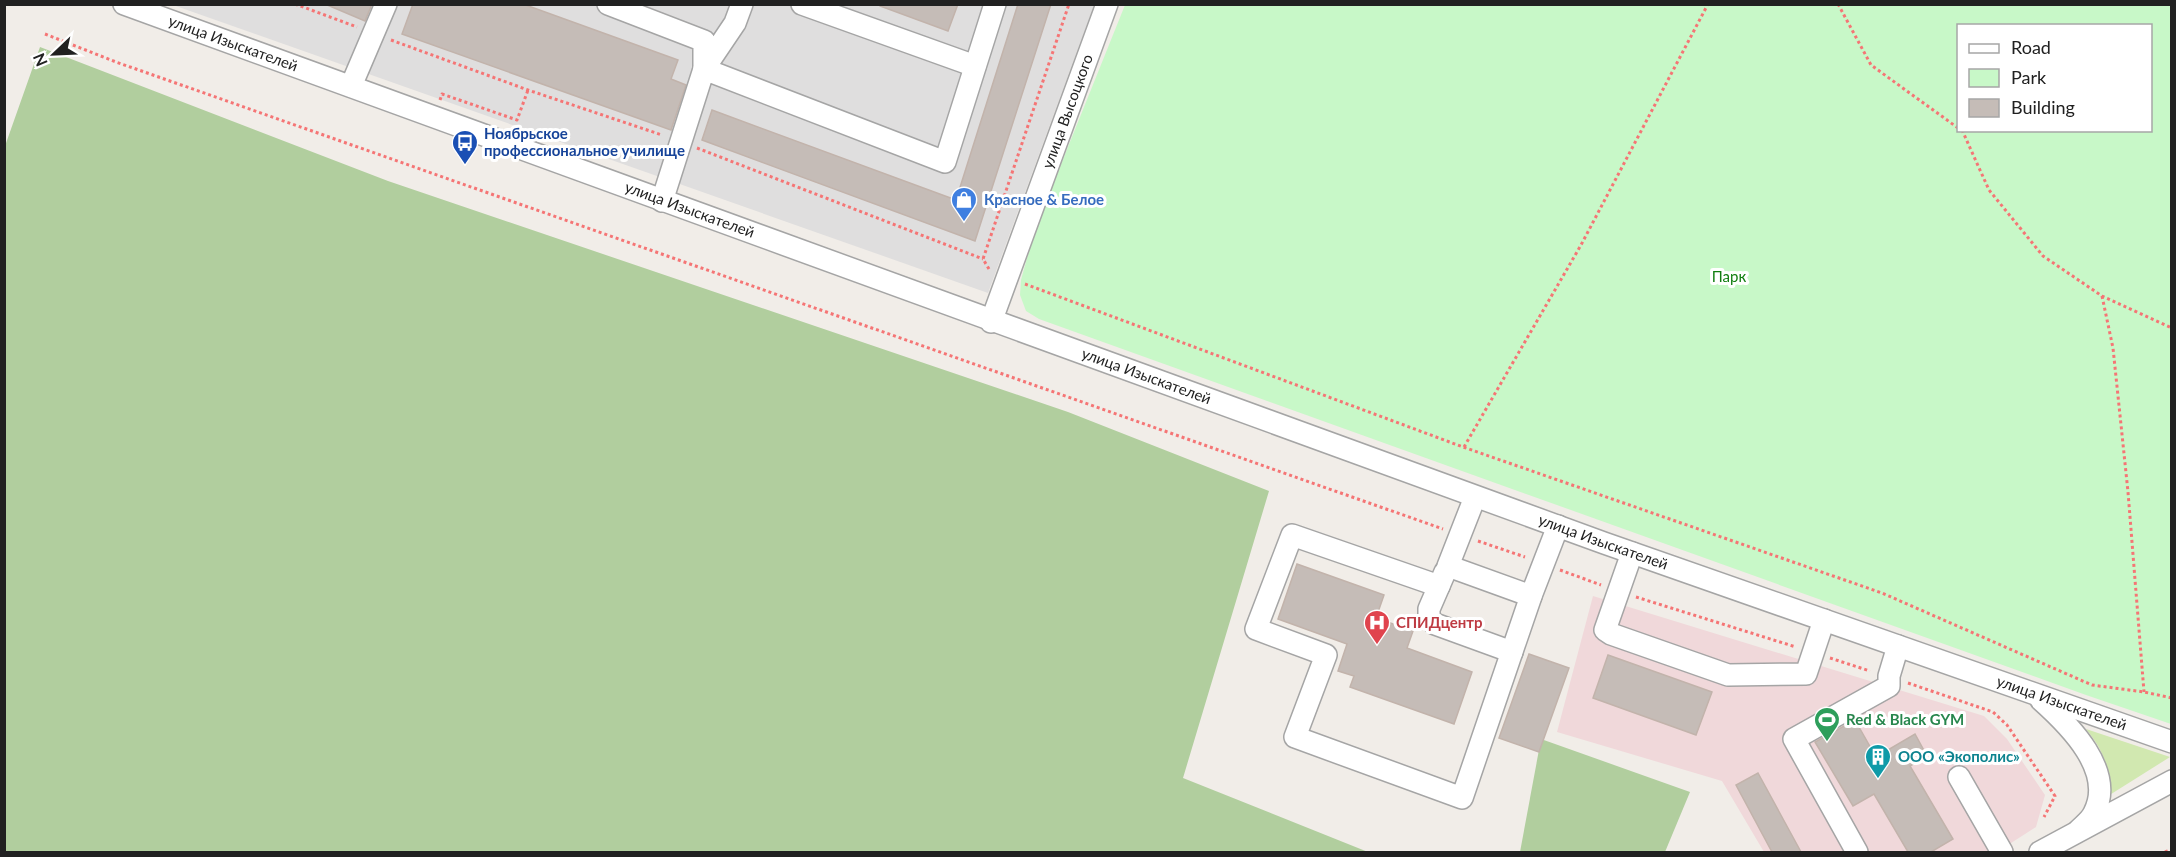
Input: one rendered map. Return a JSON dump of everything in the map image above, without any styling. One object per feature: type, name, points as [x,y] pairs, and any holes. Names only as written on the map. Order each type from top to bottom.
[{"type":"street","name":"улица Изыскателей","points":[[124,4],[991,322],[1632,553],[2172,742]]},
{"type":"street","points":[[351,86],[386,4]]},
{"type":"street","points":[[608,4],[704,41],[704,69]]},
{"type":"street","points":[[662,201],[704,69],[735,23],[742,4]]},
{"type":"street","points":[[802,4],[975,66]]},
{"type":"street","points":[[704,69],[945,162],[995,4]]},
{"type":"street","name":"улица Высоцкого","points":[[991,322],[1107,4]]},
{"type":"street","points":[[1475,496],[1429,609],[1429,618],[1435,624],[1512,652]]},
{"type":"street","points":[[1439,586],[1292,535],[1256,629],[1326,655],[1295,737],[1462,798],[1531,596],[1558,526]]},
{"type":"street","points":[[1632,553],[1617,590],[1605,630],[1728,675],[1806,674],[1824,620]]},
{"type":"street","points":[[1448,566],[1531,596]]},
{"type":"street","points":[[1857,852],[1794,739],[1889,686],[1889,676],[1898,646]]},
{"type":"street","points":[[2034,694],[2067,724],[2083,744],[2094,764],[2100,783],[2099,801],[2094,815],[2079,831]]},
{"type":"street","points":[[1959,777],[2002,852]]},
{"type":"street","points":[[2040,852],[2172,781]]},
{"type":"path","points":[[295,4],[528,90],[681,141],[983,259],[992,273],[1007,279],[1032,286],[1463,447],[1882,593],[2092,685],[2172,698]]},
{"type":"path","points":[[983,259],[1069,4]]},
{"type":"path","points":[[1463,447],[1581,245],[1708,4]]},
{"type":"path","points":[[1839,4],[1871,65],[1957,127]]},
{"type":"path","points":[[45,34],[116,62],[1617,590],[1889,676],[1993,712],[2007,725],[2055,796],[2044,817]]},
{"type":"path","points":[[433,118],[442,94],[517,120],[528,90]]},
{"type":"path","points":[[1963,132],[1989,190],[2043,256],[2102,296],[2172,328]]},
{"type":"path","points":[[2102,296],[2113,348],[2128,492],[2144,692]]},
{"type":"path","points":[[2165,852],[2172,849]]},
{"type":"shaded area","points":[[173,5],[1094,5],[988,293]]},
{"type":"shaded area","points":[[1593,596],[1984,716],[2007,739],[2045,795],[2036,827],[1997,852],[1764,852],[1722,781],[1557,732]]},
{"type":"green space","name":"Парк","points":[[1125,5],[2171,5],[2171,724],[1039,319],[1026,311],[1020,295],[1021,280],[1035,229]]},
{"type":"green space","points":[[40,47],[388,181],[1068,412],[1269,491],[1183,778],[1368,852],[5,852],[5,146]]},
{"type":"green space","points":[[2086,729],[2170,757],[2108,796],[2107,768],[2097,744]]},
{"type":"green space","points":[[1541,739],[1690,792],[1665,852],[1520,852]]},
{"type":"building","points":[[325,4],[372,4],[365,21]]},
{"type":"building","points":[[413,4],[523,4],[678,60],[671,79],[686,85],[671,130],[402,34]]},
{"type":"building","points":[[880,4],[958,4],[948,31],[880,6]]},
{"type":"building","points":[[1018,4],[1051,4],[975,241],[702,140],[712,110],[956,200]]},
{"type":"building","name":"СПИДцентр","points":[[1297,564],[1384,595],[1376,618],[1413,631],[1407,648],[1472,672],[1454,724],[1350,687],[1354,676],[1338,671],[1347,644],[1278,619]]},
{"type":"building","points":[[1529,654],[1569,668],[1539,752],[1499,738]]},
{"type":"building","points":[[1608,655],[1712,692],[1696,735],[1593,698]]},
{"type":"building","name":"ООО «Экополис»","points":[[1855,720],[1876,757],[1915,734],[1927,756],[1910,766],[1953,839],[1931,852],[1908,852],[1874,794],[1853,806],[1815,742]]},
{"type":"building","points":[[1758,773],[1801,852],[1772,852],[1736,785]]},
{"type":"place","name":"Ноябрьское профессиональное училище","points":[[465,166]]},
{"type":"place","name":"Красное & Белое","points":[[964,223]]},
{"type":"place","name":"СПИДцентр","points":[[1377,646]]},
{"type":"place","name":"Red & Black GYM","points":[[1827,743]]},
{"type":"place","name":"ООО «Экополис»","points":[[1878,780]]}]
